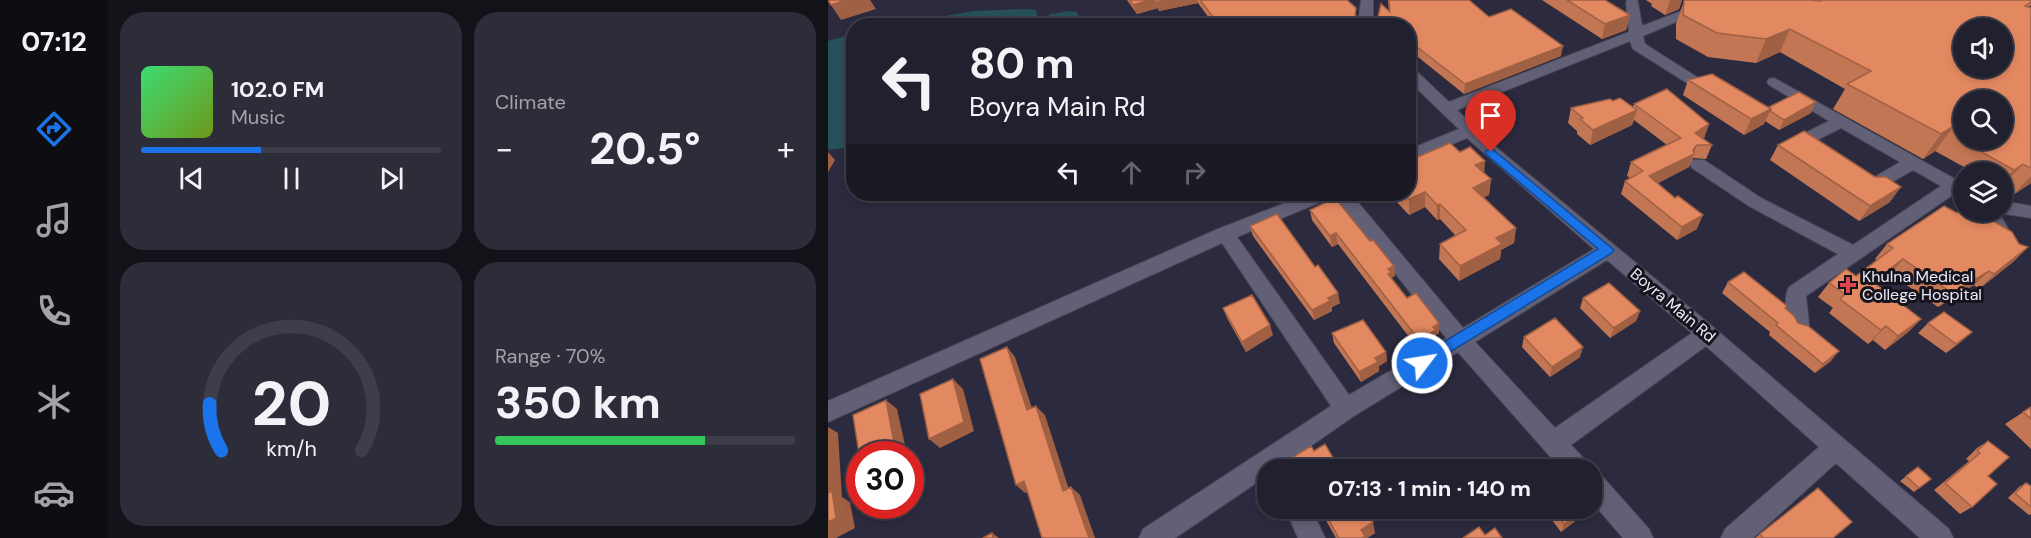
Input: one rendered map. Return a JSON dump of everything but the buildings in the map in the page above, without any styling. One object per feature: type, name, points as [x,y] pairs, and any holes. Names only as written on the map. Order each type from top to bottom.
[{"type":"street","points":[[1366,18],[1367,0]]},
{"type":"street","points":[[1446,109],[1721,0]]},
{"type":"street","points":[[1632,3],[1638,46],[1695,82]]},
{"type":"street","name":"Boyra Main Rd","points":[[1416,79],[1469,131],[1707,334],[1940,538]]},
{"type":"street","points":[[1774,82],[1953,186]]},
{"type":"street","points":[[1833,160],[1803,141],[1841,121]]},
{"type":"street","points":[[1416,154],[1469,131]]},
{"type":"street","points":[[1852,173],[1872,186],[1913,162]]},
{"type":"street","points":[[1698,164],[1755,202],[1852,253]]},
{"type":"street","points":[[1799,325],[1796,293],[1852,253],[1953,192]]},
{"type":"street","points":[[828,412],[1225,234],[1307,201]]},
{"type":"street","points":[[1348,201],[1460,339],[1568,459]]},
{"type":"street","points":[[2013,209],[2031,212]]},
{"type":"street","points":[[1996,222],[2013,253]]},
{"type":"street","points":[[1225,234],[1346,409]]},
{"type":"street","points":[[1281,459],[1346,409],[1608,250]]},
{"type":"street","points":[[1554,443],[1707,334]]},
{"type":"street","points":[[1734,538],[1836,447]]},
{"type":"street","points":[[1152,538],[1257,474]]},
{"type":"street","points":[[1602,497],[1630,535]]},
{"type":"street","points":[[1302,519],[1312,538]]},
{"type":"shaded area","points":[[1036,10],[1038,18],[935,18],[974,11]]},
{"type":"shaded area","points":[[1069,11],[1077,12],[1079,17],[1084,18],[1047,18],[1050,14]]},
{"type":"shaded area","points":[[846,36],[846,148],[828,150],[828,41]]},
{"type":"place","name":"Khulna Medical College Hospital","points":[[1848,285]]},
{"type":"route","points":[[1422,363],[1608,250],[1491,152]]}]
